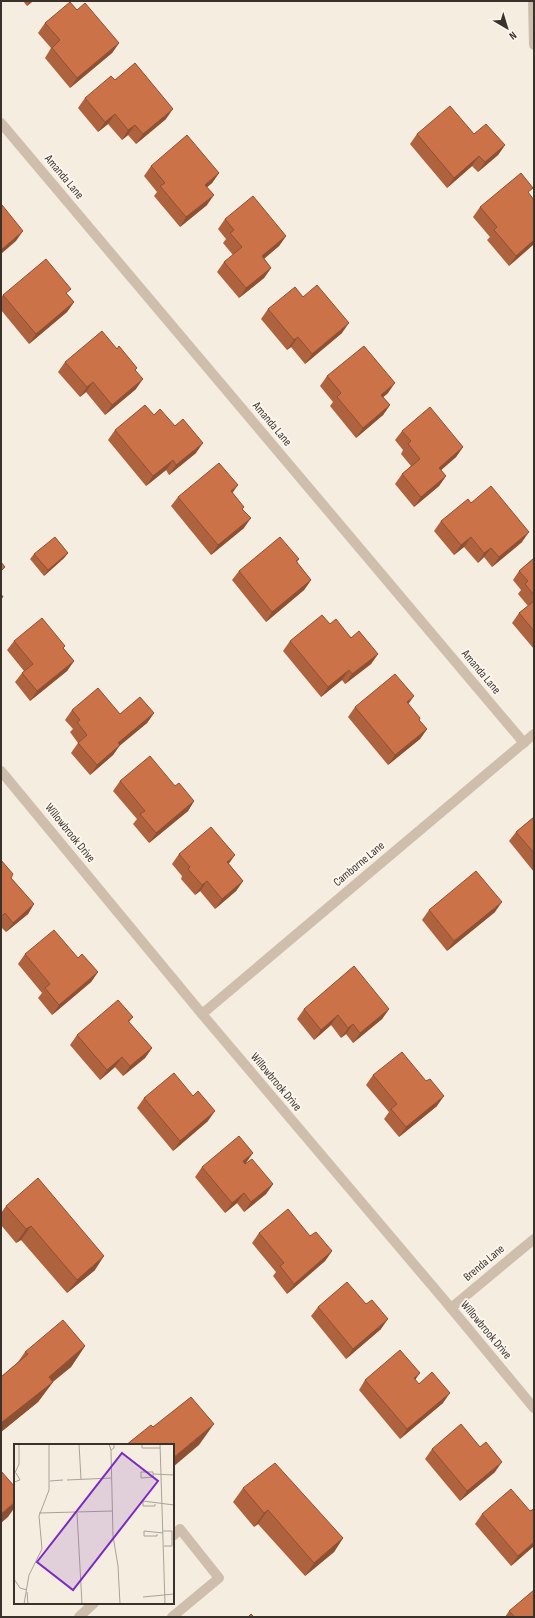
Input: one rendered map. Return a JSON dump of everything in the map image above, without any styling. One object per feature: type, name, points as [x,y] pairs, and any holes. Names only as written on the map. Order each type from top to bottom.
[{"type":"street","points":[[533,1],[534,45]]},
{"type":"street","name":"Amanda Lane","points":[[1,122],[524,743]]},
{"type":"street","name":"Camborne Lane","points":[[202,1014],[534,734]]},
{"type":"street","name":"Willowbrook Drive","points":[[1,771],[202,1014],[534,1408]]},
{"type":"street","name":"Brenda Lane","points":[[451,1308],[534,1239]]},
{"type":"street","points":[[172,1617],[219,1578],[180,1529],[174,1535]]},
{"type":"street","points":[[79,1617],[93,1604]]},
{"type":"building","points":[[70,2],[77,10],[85,3],[119,43],[77,78],[52,48],[60,40],[45,23]]},
{"type":"building","points":[[135,63],[173,109],[143,134],[135,125],[128,130],[115,114],[105,122],[85,98],[111,76],[115,80]]},
{"type":"building","points":[[450,106],[474,134],[486,124],[505,145],[485,162],[479,156],[454,178],[417,134]]},
{"type":"building","points":[[187,135],[219,173],[205,185],[214,195],[186,217],[160,186],[165,183],[151,166]]},
{"type":"building","points":[[521,173],[533,188],[528,192],[534,200],[534,240],[516,256],[494,230],[497,227],[480,207]]},
{"type":"building","points":[[253,196],[286,236],[262,256],[271,268],[246,288],[224,262],[242,247],[230,233],[234,230],[225,219]]},
{"type":"building","points":[[2,205],[23,231],[1,250],[1,206]]},
{"type":"building","points":[[46,259],[71,289],[66,293],[74,302],[36,334],[3,295]]},
{"type":"building","points":[[317,285],[349,323],[312,354],[298,337],[294,340],[268,309],[295,287],[303,297]]},
{"type":"building","points":[[102,331],[117,349],[119,346],[137,368],[135,370],[143,379],[112,405],[93,382],[87,387],[65,362]]},
{"type":"building","points":[[364,346],[395,383],[381,395],[390,405],[363,428],[337,397],[341,393],[327,376]]},
{"type":"building","points":[[145,405],[154,415],[160,409],[175,426],[183,419],[203,443],[176,465],[173,460],[153,476],[115,430]]},
{"type":"building","points":[[430,407],[463,447],[439,468],[446,476],[421,497],[402,474],[420,459],[408,444],[411,441],[402,431]]},
{"type":"building","points":[[219,463],[238,485],[231,491],[244,507],[242,509],[251,518],[218,545],[178,497]]},
{"type":"building","points":[[491,486],[529,532],[499,557],[491,548],[484,553],[471,537],[461,545],[441,521],[468,499],[471,503]]},
{"type":"building","points":[[55,537],[68,553],[48,570],[34,554]]},
{"type":"building","points":[[280,537],[299,559],[296,561],[311,580],[272,612],[239,571]]},
{"type":"building","points":[[534,558],[534,595],[525,584],[528,581],[519,571]]},
{"type":"building","points":[[1,562],[5,567],[1,571]]},
{"type":"building","points":[[534,601],[534,631],[519,613]]},
{"type":"building","points":[[322,615],[330,624],[336,619],[351,638],[359,631],[378,654],[352,674],[349,670],[328,687],[290,641]]},
{"type":"building","points":[[42,618],[65,646],[63,648],[74,661],[37,691],[22,673],[33,664],[14,641]]},
{"type":"building","points":[[395,674],[414,696],[407,702],[427,729],[395,755],[355,707]]},
{"type":"building","points":[[98,688],[120,714],[140,697],[154,713],[118,743],[120,745],[97,765],[78,743],[87,735],[77,722],[80,720],[72,710]]},
{"type":"building","points":[[150,756],[175,786],[179,783],[194,801],[156,833],[140,814],[145,811],[120,781]]},
{"type":"building","points":[[534,817],[534,853],[516,832]]},
{"type":"building","points":[[211,827],[235,855],[227,862],[243,881],[222,899],[207,881],[202,885],[188,869],[190,867],[179,854]]},
{"type":"building","points":[[1,860],[13,874],[11,878],[34,904],[13,923],[5,913],[1,917]]},
{"type":"building","points":[[476,871],[502,902],[454,941],[429,910]]},
{"type":"building","points":[[54,930],[78,958],[82,954],[98,972],[59,1005],[45,988],[50,984],[25,954]]},
{"type":"building","points":[[354,966],[389,1009],[360,1033],[353,1024],[348,1028],[338,1015],[321,1030],[304,1009]]},
{"type":"building","points":[[118,1000],[133,1017],[128,1021],[152,1048],[130,1066],[122,1057],[107,1070],[77,1035]]},
{"type":"building","points":[[402,1052],[426,1081],[430,1079],[444,1096],[406,1127],[391,1109],[397,1104],[373,1075]]},
{"type":"building","points":[[174,1073],[193,1096],[198,1091],[215,1111],[180,1141],[144,1098]]},
{"type":"building","points":[[239,1136],[253,1153],[243,1161],[245,1164],[252,1159],[273,1184],[251,1202],[244,1193],[232,1203],[202,1167]]},
{"type":"building","points":[[38,1178],[104,1256],[77,1280],[31,1226],[26,1229],[6,1206]]},
{"type":"building","points":[[288,1209],[310,1236],[316,1232],[332,1251],[294,1284],[280,1266],[284,1263],[259,1233]]},
{"type":"building","points":[[347,1282],[366,1304],[372,1300],[388,1319],[353,1349],[318,1307]]},
{"type":"building","points":[[63,1320],[85,1346],[49,1377],[53,1382],[1,1423],[1,1377],[28,1354],[25,1352]]},
{"type":"building","points":[[400,1350],[420,1373],[414,1378],[419,1384],[432,1372],[450,1393],[407,1429],[365,1380]]},
{"type":"building","points":[[191,1397],[214,1424],[174,1457],[174,1444],[127,1444],[151,1425],[153,1427]]},
{"type":"building","points":[[461,1424],[480,1447],[486,1442],[502,1462],[467,1491],[432,1449]]},
{"type":"building","points":[[275,1463],[343,1538],[314,1563],[268,1510],[264,1513],[243,1488]]},
{"type":"building","points":[[1,1471],[14,1486],[14,1503],[1,1514]]},
{"type":"building","points":[[511,1489],[530,1511],[534,1509],[534,1542],[518,1556],[482,1514]]},
{"type":"building","points":[[534,1590],[534,1617],[515,1617],[509,1611]]}]
